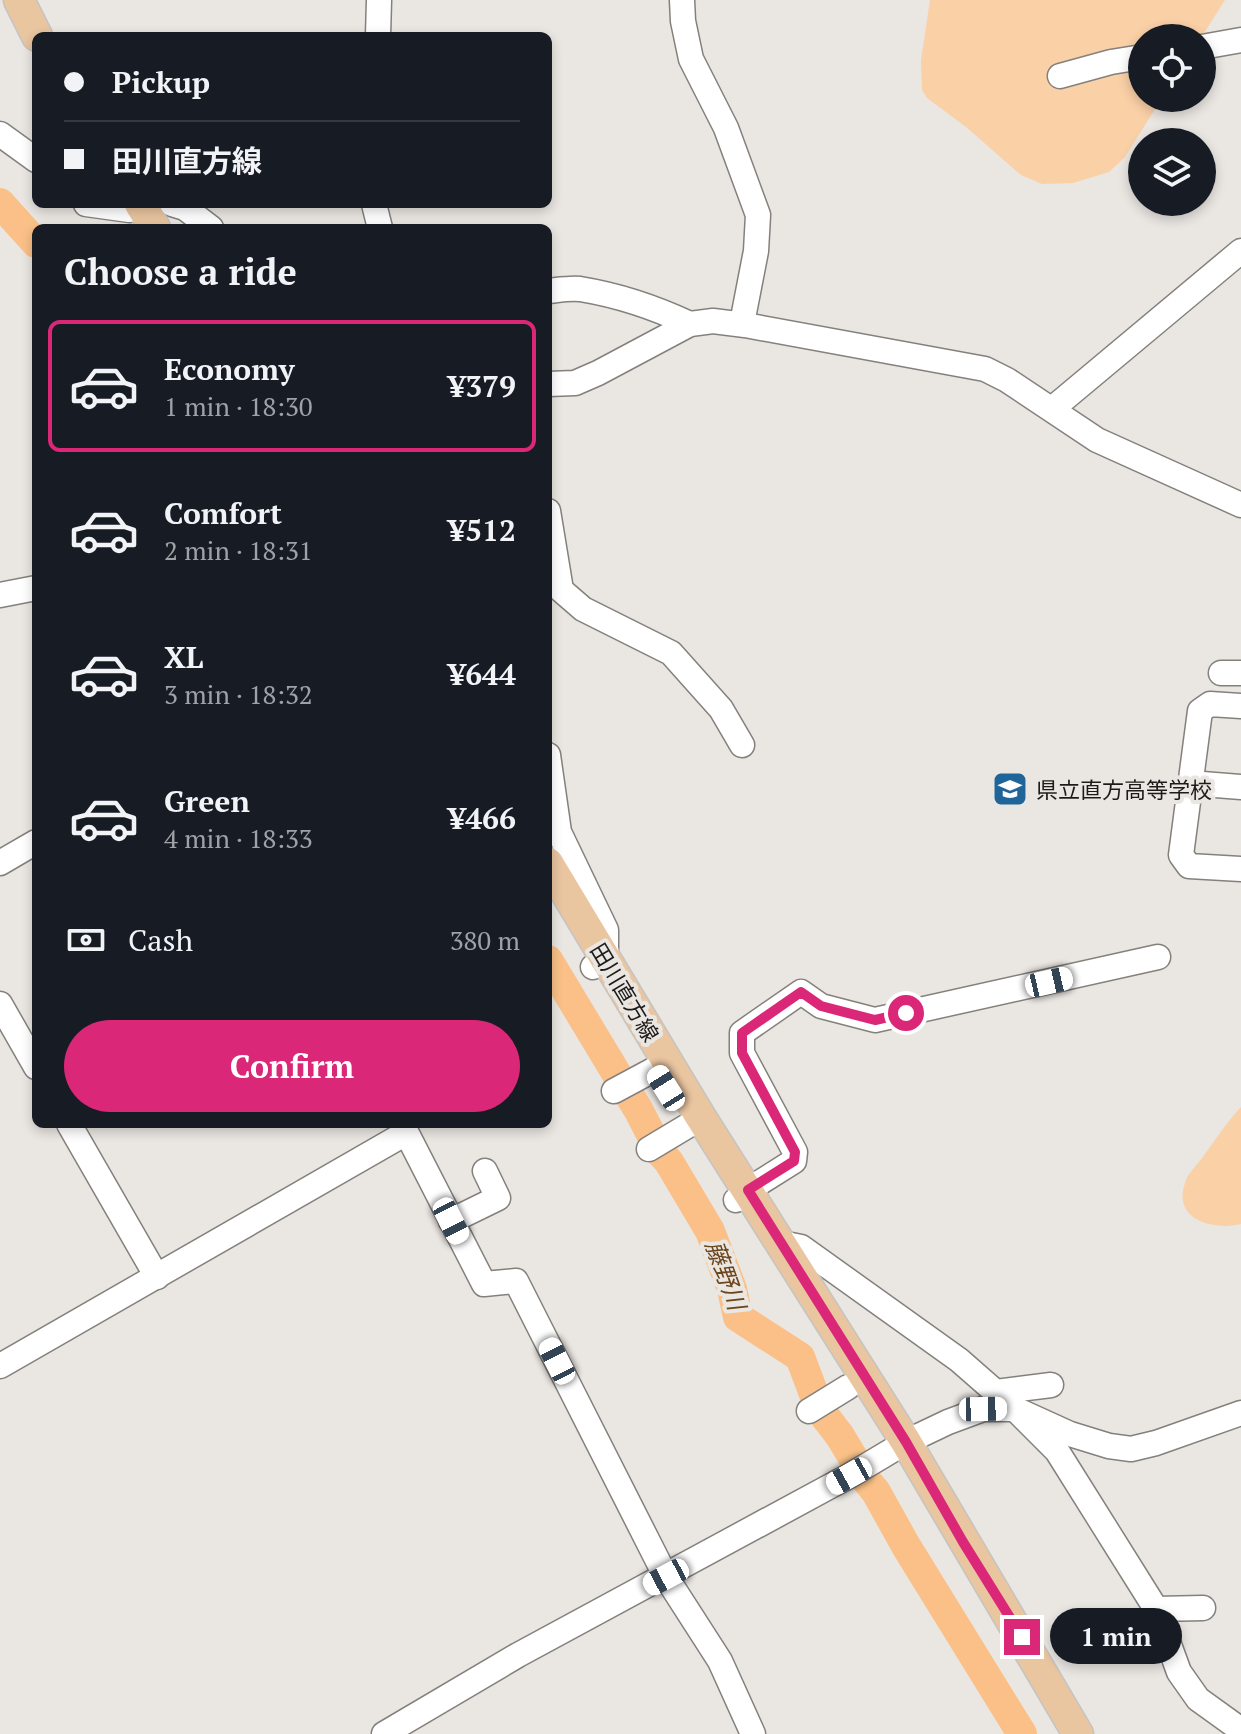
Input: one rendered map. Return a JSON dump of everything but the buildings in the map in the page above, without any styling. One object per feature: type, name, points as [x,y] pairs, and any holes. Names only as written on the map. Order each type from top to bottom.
[{"type":"main road","points":[[19,0],[35,32]]},
{"type":"main road","points":[[34,0],[50,32]]},
{"type":"main road","name":"田川直方線","points":[[552,871],[654,1069],[689,1126],[781,1243],[892,1451],[1059,1734]]},
{"type":"main road","name":"田川直方線","points":[[552,898],[599,963],[700,1116],[767,1249],[848,1388],[1078,1734]]},
{"type":"street","points":[[378,32],[379,0]]},
{"type":"street","points":[[682,0],[691,59],[726,128],[758,215],[756,251],[744,313]]},
{"type":"street","points":[[1216,44],[1241,40]]},
{"type":"street","points":[[1060,76],[1128,59]]},
{"type":"street","points":[[0,134],[32,157]]},
{"type":"street","points":[[113,208],[140,212]]},
{"type":"street","points":[[185,208],[206,224]]},
{"type":"street","points":[[1052,409],[1241,251]]},
{"type":"street","points":[[552,291],[577,289],[608,296],[663,311],[690,324]]},
{"type":"street","points":[[552,384],[575,383],[690,324],[713,321],[745,325],[985,369],[1007,380],[1097,440],[1241,505]]},
{"type":"street","points":[[552,535],[561,590],[583,609],[671,653],[721,709],[742,745]]},
{"type":"street","points":[[0,595],[32,589]]},
{"type":"street","points":[[1241,706],[1210,704],[1200,711],[1181,855],[1189,866],[1241,869]]},
{"type":"street","points":[[552,783],[559,832],[606,930],[599,963]]},
{"type":"street","points":[[1190,783],[1241,787]]},
{"type":"street","points":[[0,863],[32,844]]},
{"type":"street","points":[[742,1195],[794,1161],[795,1152],[742,1053],[742,1033],[801,992],[821,1006],[875,1020],[1158,957]]},
{"type":"street","points":[[0,1004],[32,1060]]},
{"type":"street","points":[[614,1091],[654,1069]]},
{"type":"street","points":[[649,1149],[689,1126]]},
{"type":"street","points":[[71,1128],[157,1277]]},
{"type":"street","points":[[0,1366],[157,1277],[404,1129],[484,1284],[516,1281],[666,1577],[720,1661],[753,1734]]},
{"type":"street","points":[[451,1221],[498,1198],[485,1171]]},
{"type":"street","points":[[781,1243],[801,1247],[959,1360],[1057,1451],[1156,1609],[1179,1672],[1198,1699],[1241,1730]]},
{"type":"street","points":[[996,1392],[1051,1385]]},
{"type":"street","points":[[809,1411],[848,1388]]},
{"type":"street","points":[[384,1734],[518,1655],[948,1422],[983,1409],[1015,1409],[1070,1434],[1131,1449],[1241,1413]]},
{"type":"street","points":[[1156,1609],[1203,1608]]},
{"type":"shaded area","points":[[930,0],[1225,0],[1210,24],[1128,24],[1128,112],[1153,112],[1143,128],[1128,128],[1128,152],[1109,172],[1073,183],[1042,184],[1021,175],[927,98],[922,90],[921,60]]},
{"type":"shaded area","points":[[1241,1107],[1241,1224],[1208,1224],[1190,1214],[1184,1206],[1185,1183]]},
{"type":"waterway","name":"藤野川","points":[[0,203],[32,239]]},
{"type":"waterway","name":"藤野川","points":[[552,967],[710,1231],[732,1289],[738,1317],[800,1357],[820,1410],[876,1492],[1022,1734]]},
{"type":"place","name":"県立直方高等学校","points":[[1010,789]]},
{"type":"route","points":[[906,1013],[875,1020],[821,1006],[801,992],[742,1033],[742,1053],[795,1152],[794,1161],[748,1190],[906,1442],[1022,1637]]}]
